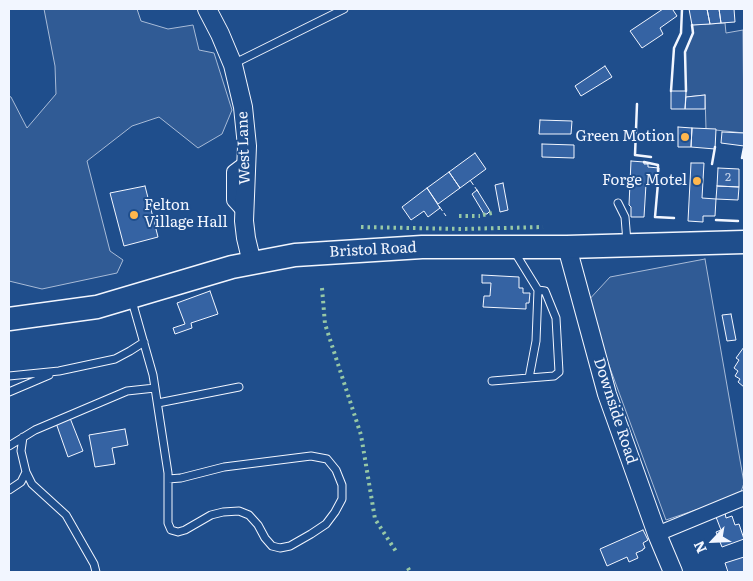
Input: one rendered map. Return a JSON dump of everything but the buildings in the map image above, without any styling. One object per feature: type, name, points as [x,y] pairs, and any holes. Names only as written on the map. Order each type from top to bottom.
[{"type":"highway","name":"Bristol Road","points":[[9,319],[97,307],[252,263],[316,252],[422,247],[567,247],[744,242]]},
{"type":"street","name":"West Lane","points":[[207,9],[232,64],[243,107],[247,146],[244,211],[246,238],[252,263]]},
{"type":"street","name":"Downside Road","points":[[567,247],[607,394],[657,534],[673,572]]},
{"type":"street","points":[[657,534],[744,498]]},
{"type":"lane","points":[[232,64],[344,9]]},
{"type":"lane","points":[[618,203],[625,217],[627,245]]},
{"type":"lane","points":[[511,247],[538,290],[536,341],[529,378]]},
{"type":"lane","points":[[492,381],[554,376],[559,372],[556,318],[545,291],[538,290]]},
{"type":"lane","points":[[131,298],[156,388],[168,479],[168,523],[171,530],[178,532],[210,516],[223,512],[239,511],[249,515],[254,520],[272,546],[280,548],[297,542],[326,524],[336,512],[342,499],[342,485],[336,470],[327,459],[311,456],[224,468],[181,478],[168,479]]},
{"type":"lane","points":[[9,376],[59,371],[115,359],[144,342]]},
{"type":"lane","points":[[9,392],[59,371]]},
{"type":"lane","points":[[9,446],[35,430],[127,391],[156,388]]},
{"type":"lane","points":[[158,403],[239,388]]},
{"type":"lane","points":[[23,437],[21,452],[26,472],[32,484],[66,515],[94,564],[96,572]]},
{"type":"lane","points":[[9,490],[21,482],[26,472]]},
{"type":"shaded area","points":[[44,9],[137,9],[141,21],[168,29],[193,25],[199,50],[214,53],[232,110],[222,134],[198,148],[159,117],[132,126],[87,161],[110,251],[123,260],[117,273],[42,289],[9,281],[9,96],[27,128],[56,94],[55,66]]},
{"type":"shaded area","points":[[725,23],[726,33],[743,30],[744,133],[706,129],[705,95],[686,97],[685,52],[693,33],[692,25]]},
{"type":"shaded area","points":[[705,259],[744,483],[740,495],[666,520],[586,303],[610,277]]},
{"type":"hedge","points":[[483,215],[492,213]]},
{"type":"hedge","points":[[459,216],[480,216]]},
{"type":"hedge","points":[[361,227],[461,229],[543,227]]},
{"type":"hedge","points":[[322,288],[325,324],[361,435],[375,519],[397,553]]},
{"type":"hedge","points":[[408,568],[410,572]]},
{"type":"fence","points":[[470,180],[479,193]]},
{"type":"fence","points":[[439,206],[446,216]]},
{"type":"wall","points":[[671,91],[674,48],[681,33],[682,9]]},
{"type":"wall","points":[[686,91],[685,52],[693,33],[692,25]]},
{"type":"wall","points":[[637,104],[635,155],[651,157]]},
{"type":"wall","points":[[712,164],[715,147]]},
{"type":"wall","points":[[742,158],[744,148]]},
{"type":"wall","points":[[644,162],[658,165],[658,171]]},
{"type":"wall","points":[[658,183],[655,217],[674,218]]},
{"type":"wall","points":[[716,220],[738,221]]},
{"type":"place","name":"Green Motion","points":[[685,137]]},
{"type":"place","name":"Forge Motel","points":[[697,181]]},
{"type":"place","name":"Felton Village Hall","points":[[134,215]]}]
